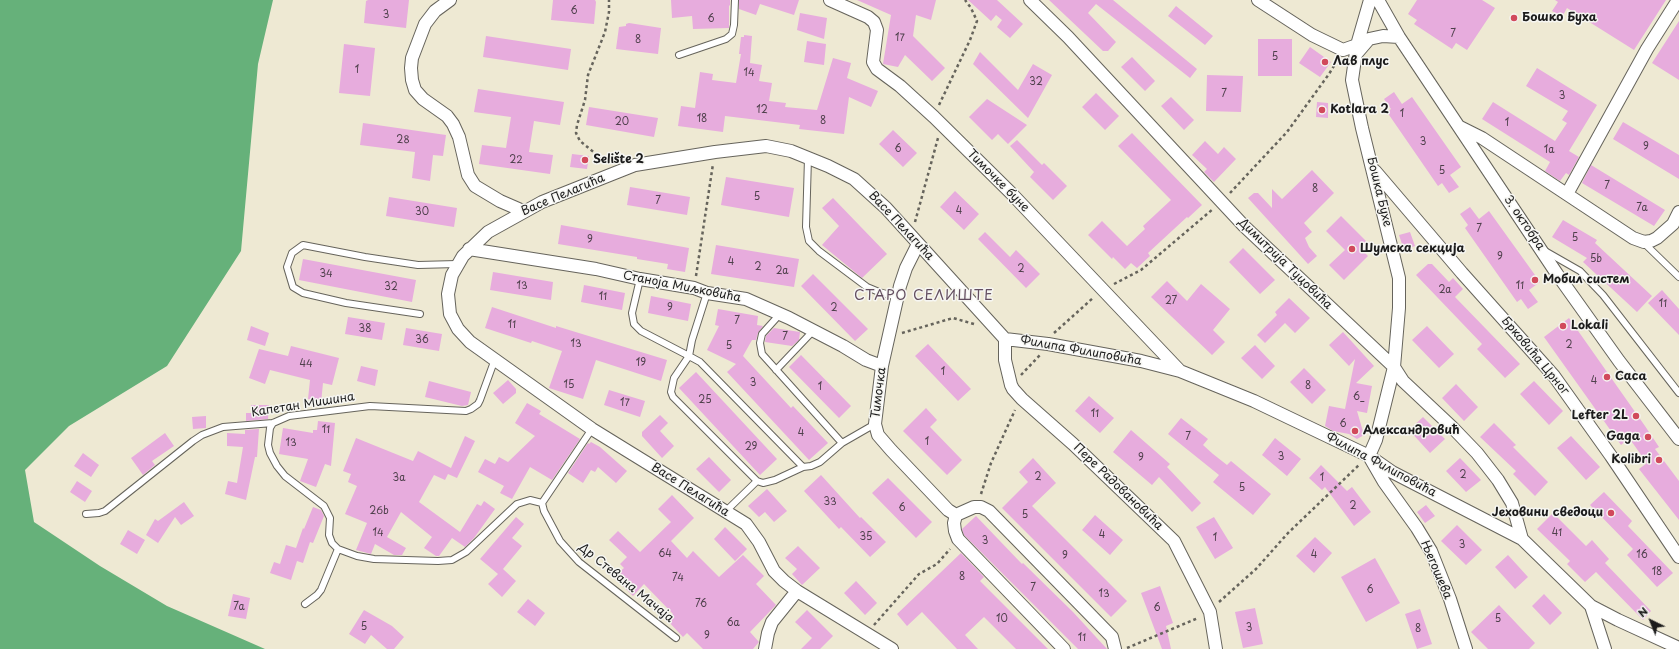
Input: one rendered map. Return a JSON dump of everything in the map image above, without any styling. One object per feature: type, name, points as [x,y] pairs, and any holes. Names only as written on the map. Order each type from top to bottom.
[{"type":"street","points":[[450,0],[435,11],[424,24],[412,58],[412,80],[415,90],[422,99],[447,116],[453,124],[459,137],[468,175],[475,186],[500,201],[522,211]]},
{"type":"street","name":"Тимочке буне","points":[[830,0],[868,17],[874,22],[877,30],[873,62],[876,69],[900,86],[1011,193],[1180,371]]},
{"type":"street","name":"Димитрија Туцовића","points":[[1030,0],[1068,37],[1221,202],[1294,274],[1394,367],[1403,381],[1452,427],[1477,453],[1498,480],[1512,503],[1522,539]]},
{"type":"street","points":[[1258,0],[1312,35],[1343,50],[1356,50],[1369,39],[1383,36],[1399,37]]},
{"type":"street","name":"Бошка Бухе","points":[[1369,456],[1376,440],[1394,367],[1400,308],[1399,278],[1352,80],[1356,50],[1370,0]]},
{"type":"street","name":"3. октобра","points":[[1378,0],[1399,37],[1542,250],[1619,361],[1679,439]]},
{"type":"street","points":[[1567,194],[1647,49],[1678,0]]},
{"type":"street","points":[[1459,126],[1482,138],[1633,238],[1643,241],[1651,241],[1657,238],[1673,224],[1679,212]]},
{"type":"street","name":"Васе Пелагића","points":[[892,649],[797,591],[784,581],[774,571],[753,533],[746,524],[592,429],[462,336],[450,314],[448,294],[452,275],[457,264],[469,249],[488,232],[522,211],[542,202],[636,165],[715,152],[766,146],[791,151],[828,166],[854,179],[886,208],[1005,339]]},
{"type":"street","name":"Брковића Црног","points":[[1373,169],[1554,376],[1615,462],[1679,557]]},
{"type":"street","name":"Тимочка","points":[[914,240],[898,297],[882,366],[875,424],[878,435],[891,450],[948,510],[956,515]]},
{"type":"street","name":"Станоја Миљковића","points":[[469,249],[596,269],[640,279],[694,288],[707,293],[746,299],[780,314],[843,346],[866,360],[882,366]]},
{"type":"street","name":"Филипа Филиповића","points":[[1005,339],[1024,340],[1141,361],[1180,371],[1254,401],[1369,456],[1392,472],[1522,539],[1591,606],[1679,648]]},
{"type":"street","name":"Пере Радовановића","points":[[1005,339],[1006,360],[1011,385],[1022,399],[1073,444],[1174,541],[1210,612],[1216,649]]},
{"type":"street","name":"Његошева","points":[[1369,456],[1384,482],[1417,528],[1431,551],[1450,599],[1466,649]]},
{"type":"street","points":[[1064,649],[958,539],[954,523],[956,515],[974,507],[981,507],[989,511],[1112,637],[1115,649]]},
{"type":"street","points":[[765,649],[772,622],[797,591]]},
{"type":"street","points":[[1591,606],[1605,649]]},
{"type":"lane","points":[[679,55],[726,39],[732,34],[734,25],[735,0]]},
{"type":"lane","points":[[808,158],[806,227],[809,241],[818,251],[868,287],[879,292],[898,297]]},
{"type":"lane","points":[[1643,241],[1679,277]]},
{"type":"lane","points":[[420,314],[346,303],[303,293],[293,286],[287,267],[292,253],[303,245],[418,265],[457,264]]},
{"type":"lane","points":[[1542,250],[1580,271],[1603,295],[1679,393]]},
{"type":"lane","points":[[640,279],[632,313],[634,324],[642,331],[700,362],[803,467]]},
{"type":"lane","points":[[707,293],[692,340],[689,356],[674,378],[671,392],[673,397],[757,481],[763,482],[775,480],[803,467],[811,466],[820,462],[842,443],[875,424]]},
{"type":"lane","points":[[780,314],[762,334],[760,343],[762,354],[842,443]]},
{"type":"lane","points":[[776,370],[813,331]]},
{"type":"lane","name":"Капетан Мишина","points":[[86,514],[99,513],[111,507],[202,435],[223,427],[273,423],[289,416],[370,406],[466,411],[478,404],[495,359]]},
{"type":"lane","points":[[273,423],[268,438],[270,453],[277,466],[285,476],[324,506],[330,518],[329,535],[332,543],[338,549],[358,556],[374,559],[438,561],[452,560],[466,552],[517,504],[530,500],[542,503],[592,429]]},
{"type":"lane","points":[[726,512],[757,481]]},
{"type":"lane","name":"Др Стевана Мачаја","points":[[542,503],[560,541],[579,562],[676,638]]},
{"type":"lane","points":[[305,604],[321,590],[338,549]]},
{"type":"path","points":[[609,0],[609,12],[605,32],[588,75],[585,100],[576,133],[580,141],[618,171]]},
{"type":"path","points":[[914,240],[938,121],[977,21],[971,8],[965,0]]},
{"type":"path","points":[[1103,290],[1141,270],[1221,202],[1255,169],[1287,132],[1329,74],[1343,50]]},
{"type":"path","points":[[694,288],[715,152]]},
{"type":"path","points":[[890,335],[953,318],[971,324],[991,323]]},
{"type":"path","points":[[978,500],[1011,417],[1022,399]]},
{"type":"path","points":[[1125,649],[1210,612],[1256,568],[1288,533],[1369,456]]},
{"type":"path","points":[[866,633],[919,574],[937,564],[958,539]]},
{"type":"green space","points":[[0,0],[273,0],[258,64],[241,251],[167,366],[69,426],[25,470],[34,522],[100,566],[167,606],[265,649],[0,649]]},
{"type":"building","points":[[409,0],[406,28],[364,23],[366,1]]},
{"type":"building","points":[[553,0],[595,0],[594,24],[551,20]]},
{"type":"building","points":[[671,0],[730,0],[729,28],[693,29],[692,16],[672,18]]},
{"type":"building","points":[[739,0],[799,0],[794,15],[760,4],[756,15],[739,9]]},
{"type":"building","points":[[857,0],[936,0],[931,20],[916,15],[913,36],[945,68],[932,81],[905,55],[898,67],[883,64],[891,15]]},
{"type":"building","points":[[968,0],[997,0],[1023,24],[1010,38],[997,27],[1002,20],[996,15],[991,21]]},
{"type":"building","points":[[1049,0],[1113,0],[1197,69],[1190,78],[1096,4],[1088,13],[1116,42],[1108,51],[1103,51]]},
{"type":"building","name":"Бошко Буха","points":[[1417,0],[1482,0],[1495,8],[1467,50],[1456,43],[1452,49],[1414,24],[1417,20],[1408,14]]},
{"type":"building","points":[[1555,0],[1666,0],[1634,50],[1567,8],[1562,17],[1552,11],[1558,2]]},
{"type":"building","points":[[1176,6],[1213,36],[1205,45],[1168,16]]},
{"type":"building","points":[[800,13],[827,18],[824,39],[797,30]]},
{"type":"building","points":[[1679,21],[1679,80],[1652,63]]},
{"type":"building","points":[[629,23],[661,28],[658,54],[616,49],[619,27],[626,26],[626,24]]},
{"type":"building","points":[[744,35],[752,36],[750,63],[762,65],[759,81],[772,83],[769,101],[786,103],[785,107],[817,110],[833,58],[851,63],[847,78],[878,91],[871,107],[849,97],[844,134],[799,129],[800,125],[725,116],[723,132],[678,126],[681,106],[695,108],[700,72],[713,74],[712,80],[736,83],[741,54],[739,54],[741,37],[744,37]]},
{"type":"building","points":[[486,36],[571,49],[568,70],[483,57]]},
{"type":"building","points":[[1258,39],[1292,39],[1292,76],[1258,76]]},
{"type":"building","points":[[807,41],[826,44],[824,65],[804,62]]},
{"type":"building","points":[[344,44],[375,48],[370,96],[339,93]]},
{"type":"building","points":[[1310,47],[1331,62],[1320,77],[1299,63]]},
{"type":"building","points":[[980,52],[1018,90],[1033,64],[1052,75],[1028,118],[973,64]]},
{"type":"building","points":[[1132,57],[1155,81],[1145,91],[1121,67]]},
{"type":"building","points":[[1537,68],[1597,105],[1569,151],[1579,157],[1569,175],[1566,173],[1560,181],[1545,171],[1550,162],[1482,119],[1493,102],[1555,141],[1567,123],[1562,120],[1568,111],[1526,86]]},
{"type":"building","points":[[1207,75],[1243,76],[1241,112],[1206,111]]},
{"type":"building","points":[[478,89],[564,102],[560,125],[534,121],[529,152],[553,155],[550,174],[479,164],[482,145],[506,148],[511,117],[474,112]]},
{"type":"building","points":[[1394,92],[1402,104],[1412,97],[1461,167],[1450,175],[1459,187],[1449,193],[1442,183],[1438,186],[1387,112],[1391,109],[1384,99]]},
{"type":"building","points":[[1096,93],[1119,116],[1105,130],[1082,107]]},
{"type":"building","points":[[1171,97],[1194,120],[1184,130],[1161,106]]},
{"type":"building","points":[[987,99],[1027,125],[1008,144],[998,134],[992,140],[969,117]]},
{"type":"building","name":"Kotlara 2","points":[[1317,102],[1328,103],[1328,118],[1316,117]]},
{"type":"building","points":[[589,107],[658,118],[654,137],[586,125]]},
{"type":"building","points":[[1623,122],[1679,155],[1679,179],[1613,139]]},
{"type":"building","points":[[363,123],[446,135],[443,156],[433,155],[430,181],[412,178],[415,152],[360,145]]},
{"type":"building","points":[[893,130],[917,153],[903,167],[879,144]]},
{"type":"building","points":[[1132,133],[1202,205],[1148,253],[1150,256],[1137,268],[1131,263],[1125,269],[1113,257],[1112,259],[1088,235],[1102,221],[1127,246],[1145,229],[1143,226],[1171,200],[1118,146]]},
{"type":"building","points":[[1017,140],[1042,165],[1044,163],[1067,186],[1053,200],[1030,177],[1034,172],[1010,146]]},
{"type":"building","points":[[1205,141],[1218,154],[1224,147],[1236,159],[1214,182],[1204,172],[1207,169],[1192,155]]},
{"type":"building","points":[[572,154],[589,156],[587,169],[570,167]]},
{"type":"building","points":[[1591,165],[1665,210],[1654,226],[1582,183]]},
{"type":"building","points":[[1312,170],[1334,193],[1304,223],[1312,232],[1305,238],[1309,247],[1317,256],[1308,264],[1248,198],[1254,193],[1258,193],[1272,208],[1272,189],[1282,199]]},
{"type":"building","points":[[726,177],[794,188],[789,217],[721,205]]},
{"type":"building","points":[[630,187],[690,197],[687,215],[627,205]]},
{"type":"building","points":[[955,191],[979,214],[964,230],[940,207]]},
{"type":"building","points":[[389,197],[457,208],[454,227],[386,216]]},
{"type":"building","points":[[833,198],[887,254],[862,278],[822,245],[839,226],[822,208]]},
{"type":"building","points":[[1470,207],[1479,219],[1489,211],[1540,282],[1529,290],[1538,302],[1528,309],[1521,299],[1517,302],[1465,228],[1468,225],[1460,214]]},
{"type":"building","name":"Шумска секција","points":[[1341,216],[1366,241],[1360,248],[1368,256],[1344,280],[1329,265],[1345,250],[1326,231]]},
{"type":"building","points":[[1563,220],[1597,240],[1595,243],[1652,296],[1637,312],[1583,262],[1587,258],[1552,237]]},
{"type":"building","points":[[561,225],[689,248],[685,272],[667,269],[668,264],[637,259],[637,257],[558,244]]},
{"type":"building","points":[[985,232],[1010,257],[1016,250],[1040,274],[1026,288],[978,239]]},
{"type":"building","points":[[1410,232],[1415,246],[1404,250],[1399,235]]},
{"type":"building","points":[[716,245],[799,259],[794,287],[711,274]]},
{"type":"building","points":[[1243,248],[1275,280],[1260,294],[1229,262]]},
{"type":"building","points":[[303,259],[416,280],[412,302],[299,280]]},
{"type":"building","points":[[1428,264],[1432,264],[1449,282],[1453,278],[1463,289],[1455,297],[1520,364],[1505,378],[1477,349],[1482,344],[1416,275]]},
{"type":"building","points":[[493,272],[553,282],[551,300],[490,290]]},
{"type":"building","points":[[813,274],[868,329],[855,341],[801,286]]},
{"type":"building","points":[[1167,281],[1187,301],[1201,284],[1230,309],[1213,330],[1225,342],[1212,355],[1151,297]]},
{"type":"building","points":[[584,285],[625,293],[622,310],[581,302]]},
{"type":"building","points":[[1662,290],[1679,309],[1679,335],[1648,303]]},
{"type":"building","points":[[651,296],[691,304],[688,321],[648,313]]},
{"type":"building","points":[[1289,298],[1310,318],[1295,333],[1285,323],[1265,343],[1257,335],[1277,315],[1275,312]]},
{"type":"building","points":[[492,307],[556,328],[556,326],[667,360],[661,381],[596,360],[583,399],[549,388],[562,351],[532,341],[531,343],[485,328]]},
{"type":"building","points":[[718,309],[758,316],[757,325],[763,326],[758,333],[756,340],[752,340],[743,356],[791,408],[793,406],[828,443],[809,460],[727,372],[736,364],[707,350],[719,326],[715,325]]},
{"type":"building","points":[[348,317],[385,323],[382,340],[345,334]]},
{"type":"building","points":[[1569,318],[1645,426],[1659,447],[1655,449],[1679,481],[1679,520],[1639,469],[1647,463],[1629,438],[1621,445],[1544,337]]},
{"type":"building","points":[[251,326],[269,333],[265,346],[247,340]]},
{"type":"building","points":[[1427,326],[1454,354],[1439,368],[1412,340]]},
{"type":"building","points":[[406,328],[442,334],[439,351],[403,345]]},
{"type":"building","points":[[774,328],[800,332],[799,340],[792,346],[765,342],[766,336]]},
{"type":"building","points":[[1343,332],[1374,366],[1356,383],[1372,386],[1367,413],[1357,411],[1364,435],[1357,439],[1349,434],[1333,431],[1325,426],[1329,406],[1345,409],[1355,359],[1349,366],[1329,345]]},
{"type":"building","points":[[928,344],[971,389],[958,401],[915,356]]},
{"type":"building","points":[[1255,345],[1275,366],[1262,379],[1241,358]]},
{"type":"building","points":[[291,346],[339,358],[332,385],[323,383],[321,403],[308,399],[310,380],[270,370],[265,384],[249,378],[259,349],[288,356]]},
{"type":"building","points":[[801,355],[851,406],[839,418],[789,367]]},
{"type":"building","points":[[361,366],[378,370],[375,386],[357,381]]},
{"type":"building","points":[[1304,368],[1326,390],[1312,404],[1290,382]]},
{"type":"building","points":[[696,372],[777,459],[760,475],[679,388]]},
{"type":"building","points":[[508,380],[516,389],[516,393],[503,404],[493,393]]},
{"type":"building","points":[[429,381],[471,392],[468,405],[462,406],[425,397]]},
{"type":"building","points":[[1534,381],[1563,411],[1549,425],[1520,394]]},
{"type":"building","points":[[1456,384],[1478,407],[1464,421],[1442,398]]},
{"type":"building","points":[[609,390],[645,401],[640,417],[604,405]]},
{"type":"building","points":[[1089,396],[1114,418],[1100,433],[1075,411]]},
{"type":"building","points":[[527,403],[541,411],[539,414],[580,439],[552,480],[530,467],[512,499],[500,493],[504,486],[478,472],[485,459],[495,464],[499,457],[508,462],[535,436],[515,423]]},
{"type":"building","points":[[251,405],[269,405],[268,419],[246,421],[246,413],[251,413]]},
{"type":"building","points":[[926,408],[937,420],[930,427],[962,460],[947,475],[903,431]]},
{"type":"building","points":[[660,415],[668,423],[660,431],[674,446],[662,458],[642,436],[642,432]]},
{"type":"building","points":[[206,416],[206,428],[193,429],[192,417]]},
{"type":"building","points":[[1423,417],[1445,439],[1430,453],[1409,430]]},
{"type":"building","points":[[1181,418],[1208,439],[1203,445],[1213,454],[1227,465],[1231,461],[1271,494],[1253,515],[1213,482],[1219,475],[1168,434]]},
{"type":"building","points":[[318,421],[335,423],[331,466],[325,464],[316,487],[300,481],[308,459],[279,454],[283,428],[313,433],[313,430],[317,430]]},
{"type":"building","points":[[1494,423],[1516,445],[1513,447],[1548,482],[1535,496],[1513,474],[1516,471],[1480,437]]},
{"type":"building","points":[[259,429],[257,457],[255,457],[246,500],[225,494],[228,481],[237,483],[243,447],[227,446],[227,433],[245,434],[245,430]]},
{"type":"building","points":[[1131,430],[1170,464],[1167,467],[1201,503],[1192,512],[1159,477],[1152,485],[1113,452]]},
{"type":"building","points":[[165,433],[174,446],[152,461],[155,465],[143,475],[131,458]]},
{"type":"building","points":[[465,436],[475,441],[457,478],[448,474],[445,480],[434,475],[419,502],[460,532],[477,504],[481,506],[484,501],[495,509],[474,538],[465,547],[452,538],[439,556],[436,556],[424,548],[432,537],[401,512],[387,537],[406,548],[402,555],[394,555],[375,544],[371,554],[356,550],[367,523],[345,514],[357,486],[348,482],[351,474],[343,471],[356,438],[413,461],[418,451],[451,468]]},
{"type":"building","points":[[1571,436],[1600,467],[1586,480],[1557,448]]},
{"type":"building","points":[[1275,438],[1301,459],[1287,476],[1262,455]]},
{"type":"building","points":[[591,442],[600,447],[627,471],[616,483],[598,467],[595,472],[591,470],[583,483],[568,473],[588,443],[589,444]]},
{"type":"building","points":[[83,453],[99,465],[91,477],[74,466]]},
{"type":"building","points":[[709,457],[731,480],[719,492],[696,469]]},
{"type":"building","points":[[1033,458],[1056,483],[1032,506],[1127,601],[1111,617],[1002,508],[1028,482],[1019,472]]},
{"type":"building","points":[[1460,458],[1481,480],[1466,492],[1446,471]]},
{"type":"building","points":[[1321,465],[1347,491],[1352,487],[1371,512],[1354,526],[1325,487],[1322,490],[1309,478]]},
{"type":"building","points":[[821,475],[860,518],[861,517],[886,542],[870,557],[841,527],[839,529],[804,491]]},
{"type":"building","points":[[888,478],[932,522],[916,538],[872,493]]},
{"type":"building","points":[[77,481],[92,491],[85,502],[70,492]]},
{"type":"building","points":[[767,489],[787,511],[774,522],[765,512],[759,517],[748,506]]},
{"type":"building","points":[[1604,492],[1632,521],[1628,526],[1673,573],[1657,587],[1627,555],[1633,549],[1590,505]]},
{"type":"building","points":[[672,495],[694,518],[671,541],[687,558],[693,551],[719,577],[743,555],[764,576],[756,584],[776,605],[750,632],[759,642],[753,649],[703,649],[687,633],[683,637],[667,620],[673,614],[644,584],[633,596],[614,577],[624,568],[620,564],[627,557],[609,540],[618,531],[640,552],[671,522],[658,509]]},
{"type":"building","points":[[184,502],[194,516],[181,525],[175,517],[158,543],[146,535],[155,519],[158,521]]},
{"type":"building","points":[[1426,505],[1435,516],[1425,523],[1417,512]]},
{"type":"building","points":[[313,507],[321,510],[324,516],[313,543],[310,542],[303,563],[297,561],[291,580],[270,573],[274,562],[280,564],[286,545],[296,548]]},
{"type":"building","points":[[1553,513],[1586,546],[1592,540],[1609,559],[1605,563],[1651,611],[1643,620],[1596,572],[1585,582],[1567,564],[1570,561],[1537,529]]},
{"type":"building","points":[[1095,515],[1123,540],[1110,555],[1082,530]]},
{"type":"building","points":[[976,516],[1022,564],[1023,563],[1073,612],[1107,649],[1078,649],[964,535],[962,529]]},
{"type":"building","points":[[516,517],[524,524],[512,538],[522,546],[503,569],[516,581],[502,597],[488,584],[498,574],[480,559]]},
{"type":"building","points":[[1214,517],[1233,548],[1215,559],[1196,527]]},
{"type":"building","points":[[1457,525],[1482,550],[1466,565],[1441,541]]},
{"type":"building","points":[[725,527],[747,549],[735,561],[714,539]]},
{"type":"building","points":[[128,530],[145,540],[137,554],[120,544]]},
{"type":"building","points":[[1315,537],[1332,553],[1314,573],[1296,556]]},
{"type":"building","points":[[798,546],[820,568],[802,585],[792,574],[797,569],[785,558]]},
{"type":"building","points":[[961,553],[984,577],[980,581],[1048,649],[1016,649],[984,617],[965,635],[978,649],[957,649],[922,612],[907,626],[897,614]]},
{"type":"building","points":[[1508,555],[1528,577],[1515,589],[1495,567]]},
{"type":"building","points":[[1375,558],[1400,603],[1366,622],[1341,577]]},
{"type":"building","points":[[856,581],[877,603],[865,615],[844,593]]},
{"type":"building","points":[[1160,586],[1173,623],[1166,626],[1171,649],[1162,649],[1141,593]]},
{"type":"building","points":[[233,594],[250,598],[246,619],[228,616]]},
{"type":"building","points":[[1544,594],[1562,613],[1550,625],[1532,606]]},
{"type":"building","points":[[528,599],[545,613],[535,626],[517,612]]},
{"type":"building","points":[[1499,605],[1535,643],[1529,649],[1488,649],[1471,632]]},
{"type":"building","points":[[1255,608],[1263,644],[1243,648],[1235,612]]},
{"type":"building","points":[[1420,609],[1432,644],[1417,649],[1405,614]]},
{"type":"building","points":[[364,610],[392,626],[404,637],[394,649],[387,649],[371,635],[365,644],[349,634]]},
{"type":"building","points":[[807,610],[833,636],[820,649],[801,649],[812,638],[795,622]]},
{"type":"place","name":"Бошко Буха","points":[[1514,18]]},
{"type":"place","name":"Лав плус","points":[[1325,62]]},
{"type":"place","name":"Kotlara 2","points":[[1322,110]]},
{"type":"place","name":"Selište 2","points":[[585,160]]},
{"type":"place","name":"Шумска секција","points":[[1352,249]]},
{"type":"place","name":"Мобил систем","points":[[1535,280]]},
{"type":"place","name":"Lokali","points":[[1563,326]]},
{"type":"place","name":"Caca","points":[[1607,377]]},
{"type":"place","name":"Lefter 2L","points":[[1636,416]]},
{"type":"place","name":"Александровић","points":[[1355,431]]},
{"type":"place","name":"Gaga","points":[[1648,437]]},
{"type":"place","name":"Kolibri","points":[[1659,460]]},
{"type":"place","name":"Јеховини сведоци","points":[[1611,513]]},
{"type":"district","name":"СТАРО СЕЛИШТЕ","points":[[924,296]]}]
